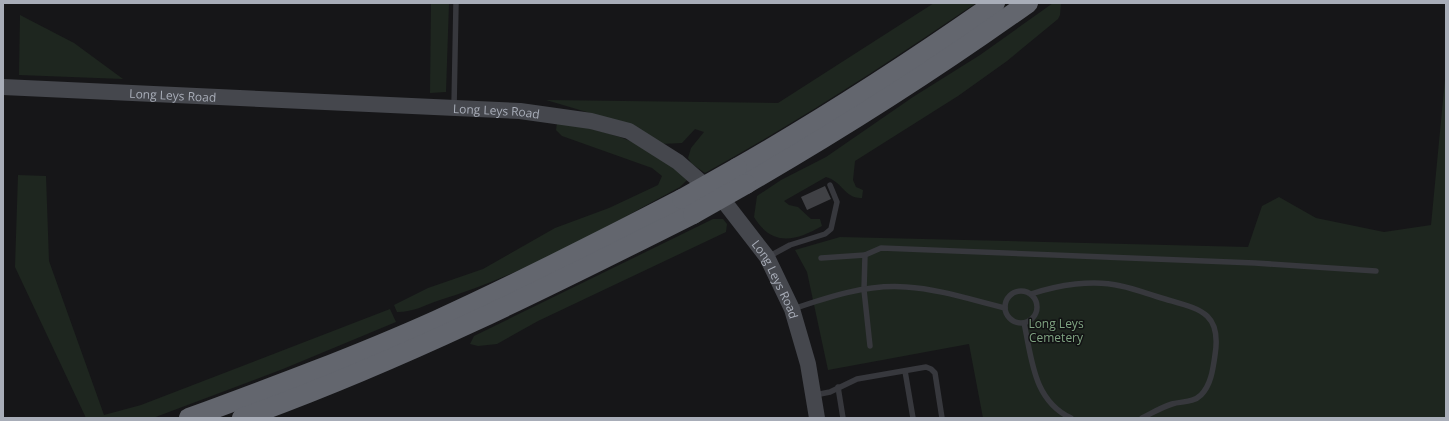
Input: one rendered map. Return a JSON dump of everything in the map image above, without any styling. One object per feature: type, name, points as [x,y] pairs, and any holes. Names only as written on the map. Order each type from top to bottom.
[{"type":"highway","points":[[741,176],[816,123],[885,79],[995,3]]},
{"type":"highway","points":[[242,418],[283,403],[441,337],[568,277],[741,176],[850,122],[978,39],[1028,3]]},
{"type":"highway","points":[[189,418],[279,385],[436,320],[688,206]]},
{"type":"street","name":"Long Leys Road","points":[[3,87],[454,108],[551,114],[591,121],[629,131],[678,162],[726,204],[767,257],[792,309],[808,364],[817,418]]},
{"type":"lane","points":[[454,108],[456,3]]},
{"type":"lane","points":[[767,257],[790,246],[825,234],[831,229],[837,202],[830,185]]},
{"type":"lane","points":[[821,258],[865,254],[881,248],[1240,262],[1376,271]]},
{"type":"lane","points":[[865,254],[864,290],[870,346]]},
{"type":"lane","points":[[1031,294],[1064,286],[1095,283],[1119,285],[1188,305],[1203,312],[1213,324],[1216,337],[1213,370],[1207,386],[1200,396],[1187,402],[1173,404],[1142,418]]},
{"type":"lane","points":[[792,309],[832,295],[864,290],[912,287],[932,290],[1005,308]]},
{"type":"lane","points":[[1023,291],[1031,294],[1036,301],[1037,312],[1031,321],[1024,323],[1012,321],[1008,317],[1005,302],[1012,293],[1023,291]]},
{"type":"lane","points":[[1024,323],[1033,368],[1039,387],[1050,404],[1071,418]]},
{"type":"lane","points":[[813,396],[830,392],[857,379],[906,372],[926,367],[931,368],[935,373],[942,418]]},
{"type":"lane","points":[[906,372],[913,418]]},
{"type":"lane","points":[[838,387],[843,418]]},
{"type":"green space","points":[[431,3],[449,3],[446,92],[430,93]]},
{"type":"green space","points":[[934,3],[976,3],[843,91],[775,133],[705,173],[692,164],[688,158],[691,148],[704,132],[695,129],[682,143],[661,144],[590,113],[546,100],[778,103]]},
{"type":"green space","points":[[1053,3],[1061,3],[1060,15],[1058,19],[1007,61],[958,96],[855,161],[853,180],[856,187],[863,190],[862,198],[851,196],[836,182],[826,177],[784,201],[789,205],[798,207],[811,219],[820,219],[822,226],[794,238],[777,237],[761,227],[754,217],[757,196],[781,180],[826,157],[913,97],[980,55]]},
{"type":"green space","points":[[20,15],[74,43],[123,79],[19,75]]},
{"type":"green space","name":"Long Leys Cemetery","points":[[1446,69],[1446,418],[983,418],[969,344],[828,370],[807,272],[795,250],[840,237],[1248,247],[1262,206],[1279,197],[1316,218],[1384,232],[1431,225]]},
{"type":"green space","points":[[557,123],[599,131],[628,140],[654,152],[665,159],[687,180],[680,187],[563,250],[533,264],[472,289],[414,310],[397,312],[394,305],[428,288],[483,269],[555,228],[609,208],[658,185],[662,176],[652,168],[562,136],[556,130]]},
{"type":"green space","points":[[18,175],[46,176],[49,261],[104,415],[141,405],[390,309],[396,322],[283,369],[153,418],[86,418],[15,267]]},
{"type":"green space","points":[[713,219],[723,219],[727,224],[726,232],[538,321],[497,344],[478,346],[470,344],[474,336]]},
{"type":"building","points":[[825,186],[831,199],[807,210],[801,197]]}]
